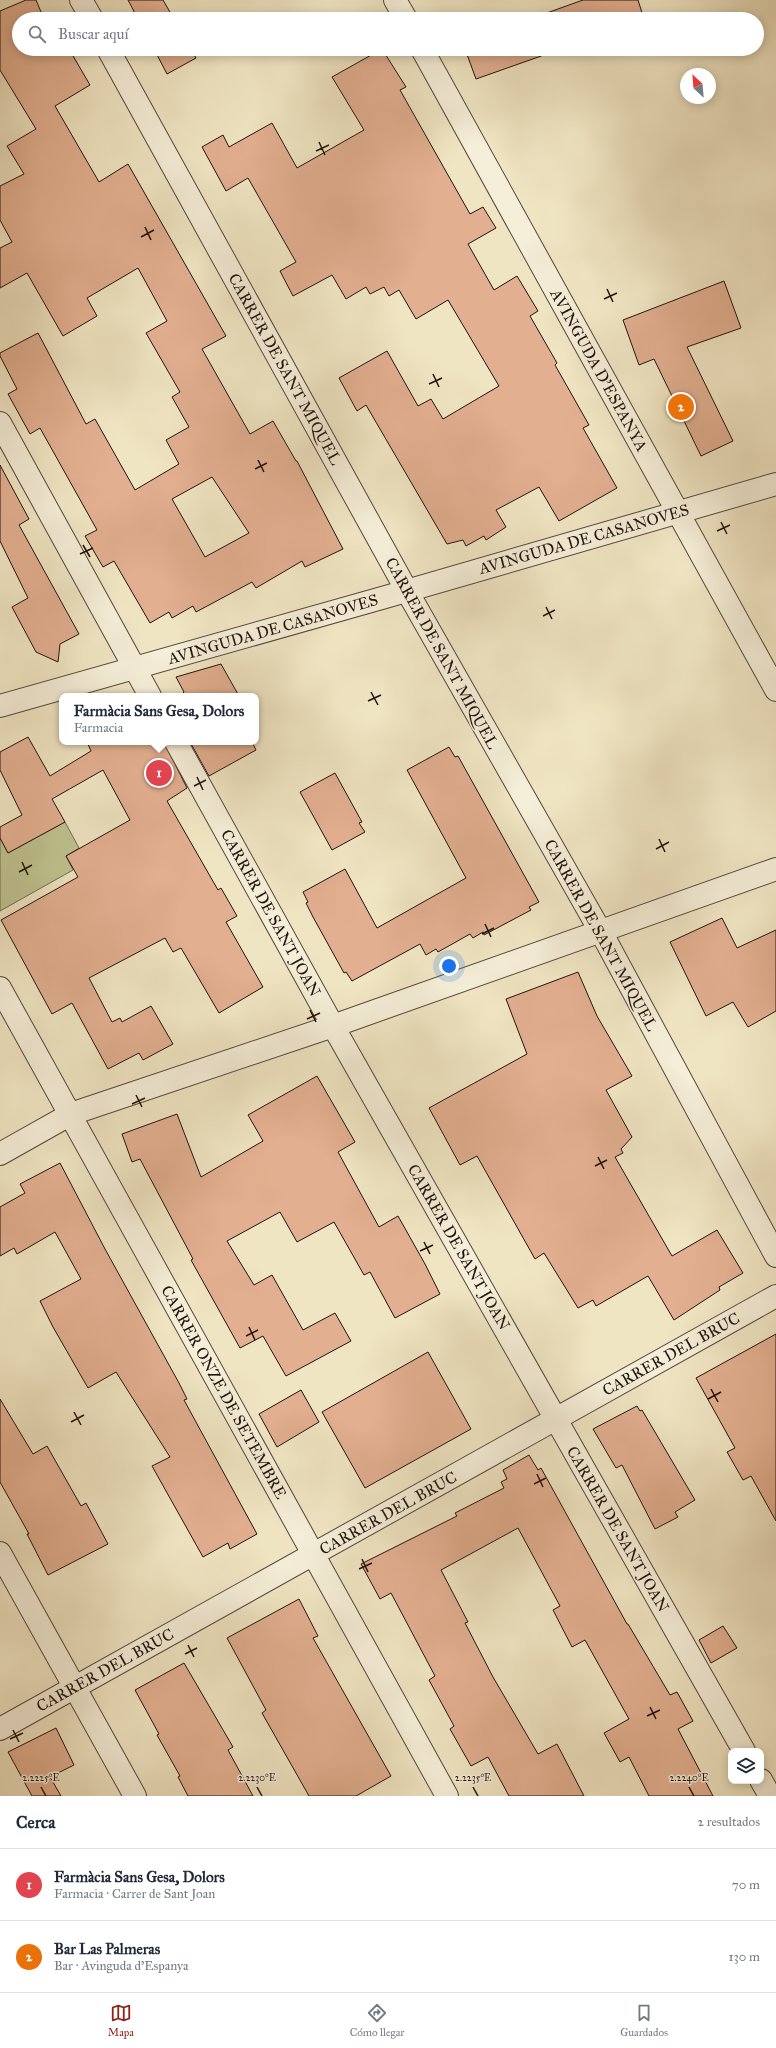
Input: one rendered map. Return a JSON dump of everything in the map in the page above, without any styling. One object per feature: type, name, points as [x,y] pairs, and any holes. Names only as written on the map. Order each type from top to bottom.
[{"type":"street","points":[[82,0],[88,12]]},
{"type":"street","points":[[395,0],[402,12]]},
{"type":"street","name":"CARRER DE SANT MIQUEL","points":[[112,56],[407,591],[600,930],[776,1256]]},
{"type":"street","name":"AVINGUDA D'ESPANYA","points":[[426,56],[776,690]]},
{"type":"street","points":[[0,423],[148,693]]},
{"type":"street","name":"AVINGUDA DE CASANOVES","points":[[0,706],[407,591],[677,511],[776,484]]},
{"type":"street","name":"CARRER DE SANT JOAN","points":[[178,745],[333,1026],[545,1397],[555,1419],[742,1748]]},
{"type":"street","points":[[0,1154],[71,1114],[333,1026],[600,930],[776,869]]},
{"type":"street","name":"CARRER ONZE DE SETEMBRE","points":[[0,988],[447,1796]]},
{"type":"street","name":"CARRER DEL BRUC","points":[[0,1729],[776,1296]]},
{"type":"street","points":[[0,1552],[135,1796]]},
{"type":"street","points":[[763,1784],[770,1796]]},
{"type":"green space","points":[[65,822],[79,848],[66,856],[73,870],[0,911],[0,838],[8,853]]},
{"type":"building","points":[[26,0],[36,0],[41,12],[12,12],[12,56],[73,56],[90,85],[55,106],[99,182],[128,164],[226,336],[202,349],[250,434],[273,421],[297,461],[343,549],[305,567],[302,561],[256,588],[252,582],[196,612],[193,606],[172,618],[169,612],[150,623],[114,561],[103,567],[85,536],[97,530],[40,428],[30,434],[8,394],[17,389],[0,356],[0,353],[38,333],[86,424],[95,419],[135,490],[179,464],[166,440],[189,427],[172,397],[180,392],[146,333],[167,321],[138,268],[87,298],[97,316],[63,336],[27,273],[0,288],[0,248],[12,242],[0,220],[0,186],[24,174],[7,146],[36,129],[0,70],[0,11]],"holes":[[[212,477],[249,533],[205,557],[172,499]]]},
{"type":"building","points":[[128,0],[163,0],[170,12],[134,12]]},
{"type":"building","points":[[583,0],[638,0],[642,12],[550,12]]},
{"type":"building","points":[[158,56],[195,56],[196,58],[167,74]]},
{"type":"building","points":[[370,56],[386,56],[406,87],[400,90],[470,214],[483,207],[496,228],[468,244],[494,290],[517,276],[538,311],[530,316],[557,363],[555,365],[589,425],[583,428],[617,488],[559,521],[539,487],[496,510],[506,527],[486,540],[484,536],[466,546],[463,540],[447,544],[366,405],[357,411],[339,378],[387,351],[418,406],[431,399],[443,419],[499,386],[448,300],[416,319],[399,290],[389,296],[384,287],[370,294],[366,287],[346,299],[332,275],[293,296],[280,271],[296,262],[248,178],[226,191],[202,147],[223,135],[229,147],[272,123],[297,168],[364,130],[332,77]]},
{"type":"building","points":[[468,56],[541,56],[476,79]]},
{"type":"building","points":[[724,281],[741,328],[687,347],[733,441],[701,456],[654,359],[639,365],[623,320]]},
{"type":"building","points":[[0,465],[29,519],[19,525],[79,634],[60,644],[58,662],[36,652],[12,607],[28,598],[0,541]]},
{"type":"building","points":[[221,664],[237,693],[183,693],[184,692],[176,677]]},
{"type":"building","points":[[28,737],[50,776],[91,751],[88,745],[166,745],[187,788],[167,801],[218,890],[221,888],[237,916],[226,922],[263,987],[219,1013],[181,948],[173,952],[165,938],[89,978],[112,1022],[120,1018],[122,1022],[151,1006],[173,1044],[143,1060],[139,1053],[108,1069],[72,1003],[52,1014],[1,920],[78,877],[66,856],[130,820],[103,770],[52,799],[65,822],[8,853],[0,838],[0,827],[22,815],[0,770],[0,752]]},
{"type":"building","points":[[192,745],[254,745],[256,750],[209,776]]},
{"type":"building","points":[[449,747],[455,757],[458,756],[539,902],[529,907],[531,910],[484,935],[483,932],[473,938],[470,934],[438,952],[436,949],[426,955],[420,944],[352,981],[346,972],[344,973],[313,917],[306,903],[308,902],[303,892],[345,869],[377,928],[466,878],[407,770]]},
{"type":"building","points":[[335,773],[362,822],[359,823],[365,832],[332,850],[300,792]]},
{"type":"building","points":[[722,918],[737,948],[776,930],[776,1011],[748,1027],[733,1002],[706,1016],[670,942]]},
{"type":"building","points":[[578,972],[597,1016],[632,1076],[606,1090],[632,1137],[621,1149],[623,1153],[615,1157],[672,1256],[717,1230],[743,1273],[719,1287],[720,1290],[674,1320],[648,1276],[596,1306],[593,1300],[578,1308],[544,1253],[535,1259],[477,1156],[460,1165],[429,1108],[527,1054],[506,999]]},
{"type":"building","points":[[317,1076],[355,1142],[338,1152],[379,1227],[398,1216],[440,1294],[395,1318],[370,1272],[364,1275],[334,1222],[297,1242],[280,1212],[227,1241],[254,1285],[272,1275],[303,1330],[335,1313],[351,1341],[286,1376],[263,1336],[240,1348],[191,1260],[193,1259],[140,1159],[132,1162],[122,1134],[177,1114],[201,1177],[263,1141],[248,1115]]},
{"type":"building","points":[[60,1163],[105,1249],[179,1383],[187,1399],[184,1400],[257,1534],[230,1549],[228,1543],[203,1557],[152,1466],[170,1457],[116,1372],[88,1388],[53,1327],[40,1301],[81,1279],[55,1232],[17,1254],[14,1248],[0,1256],[0,1207],[25,1193],[20,1184]]},
{"type":"building","points":[[776,1334],[776,1521],[751,1476],[743,1480],[727,1452],[735,1448],[696,1378]]},
{"type":"building","points":[[428,1352],[471,1429],[365,1488],[322,1412]]},
{"type":"building","points":[[301,1390],[319,1422],[277,1447],[259,1414]]},
{"type":"building","points":[[0,1399],[33,1454],[47,1446],[81,1506],[86,1503],[108,1544],[48,1575],[27,1534],[29,1534],[0,1482]]},
{"type":"building","points":[[637,1406],[640,1411],[642,1410],[695,1500],[675,1512],[678,1517],[655,1529],[622,1465],[616,1468],[593,1429]]},
{"type":"building","points":[[529,1455],[538,1470],[541,1468],[627,1624],[670,1695],[677,1692],[693,1721],[678,1729],[713,1796],[649,1796],[629,1757],[620,1762],[604,1733],[629,1719],[585,1640],[572,1647],[553,1610],[560,1606],[518,1528],[441,1570],[468,1622],[465,1623],[493,1677],[538,1754],[557,1744],[584,1796],[509,1796],[488,1757],[471,1766],[450,1729],[454,1726],[429,1680],[435,1676],[391,1593],[380,1599],[361,1564],[457,1516],[455,1513],[504,1488],[501,1482],[507,1479],[503,1470]]},
{"type":"building","points":[[299,1599],[318,1636],[313,1638],[391,1776],[356,1796],[309,1796],[262,1713],[266,1710],[227,1638]]},
{"type":"building","points":[[723,1626],[737,1648],[711,1663],[699,1640]]},
{"type":"building","points":[[184,1663],[233,1747],[228,1750],[253,1796],[188,1796],[178,1777],[180,1776],[157,1735],[159,1734],[135,1690]]},
{"type":"building","points":[[56,1728],[74,1765],[50,1777],[61,1796],[32,1796],[8,1752]]},
{"type":"place","name":"Bar Las Palmeras","points":[[681,407]]},
{"type":"place","name":"Farmàcia Sans Gesa, Dolors","points":[[159,773]]}]
